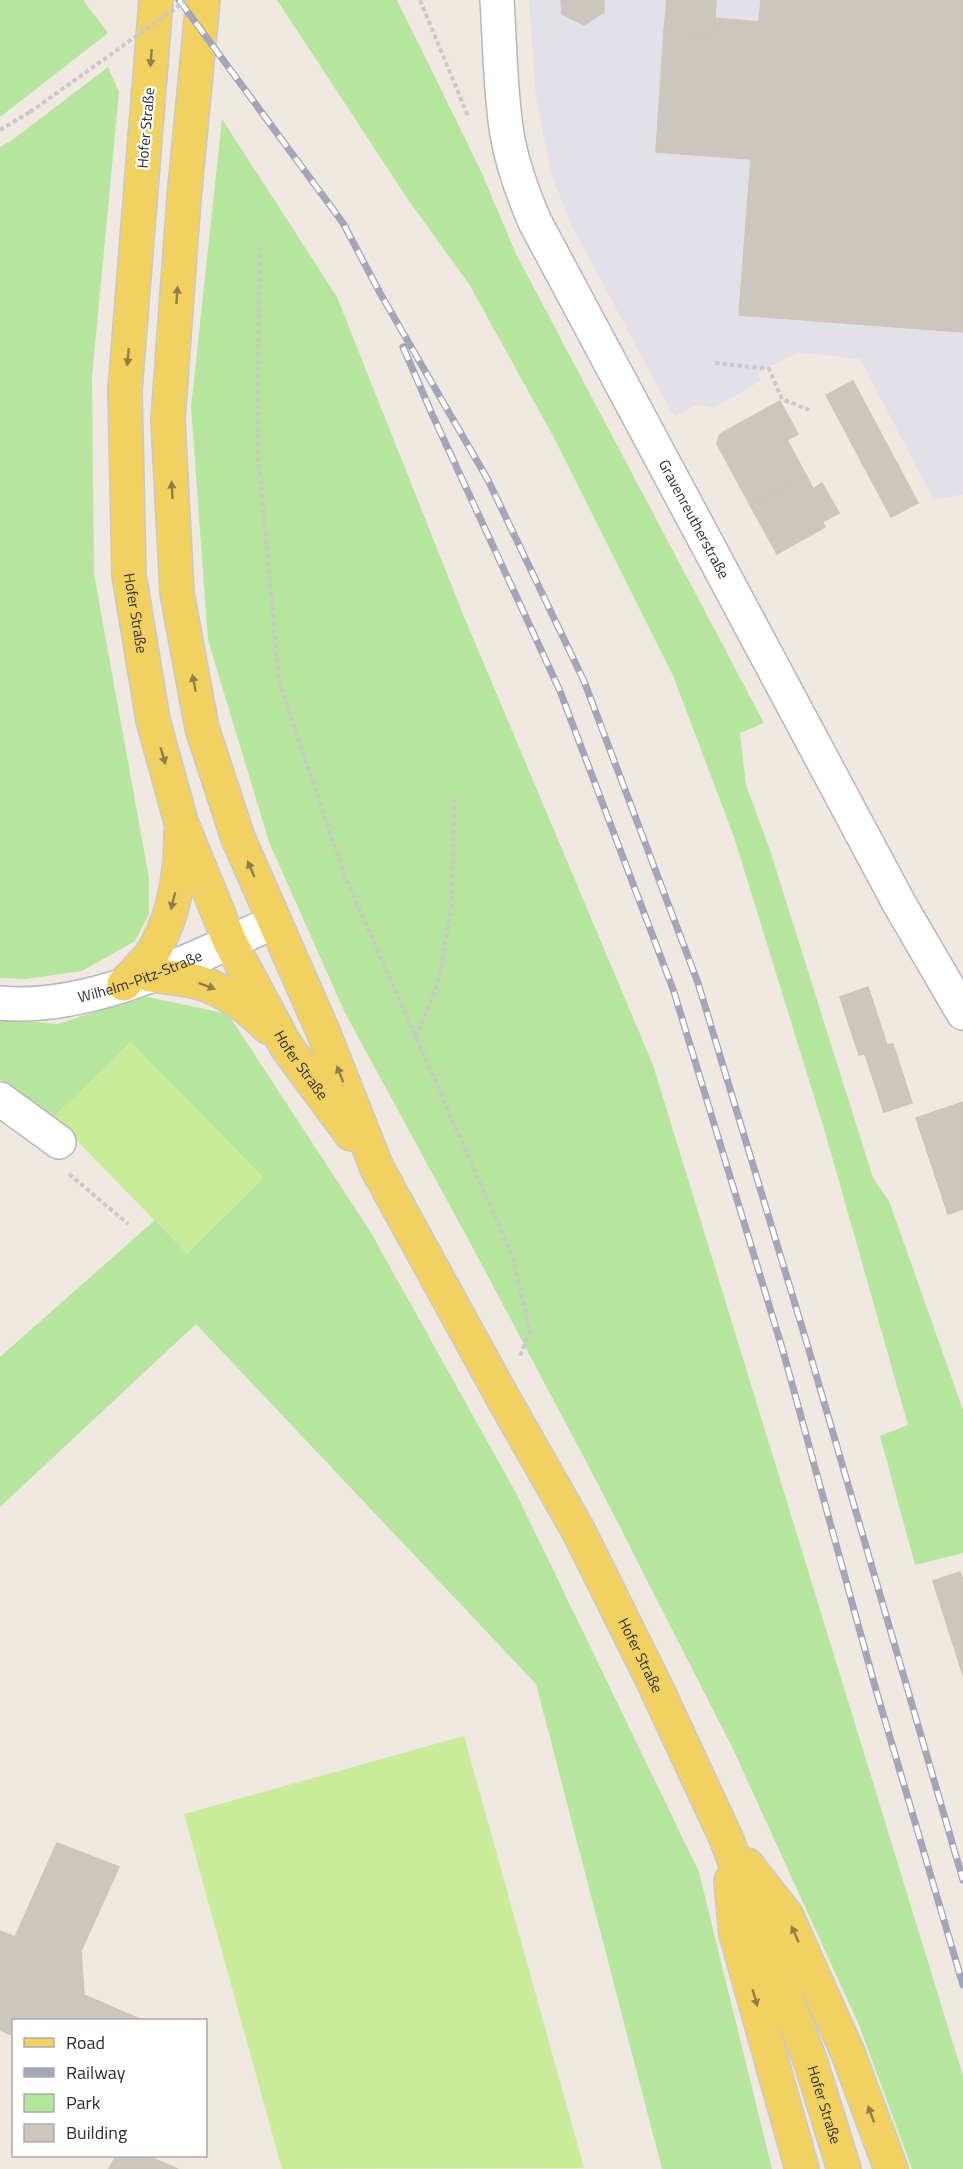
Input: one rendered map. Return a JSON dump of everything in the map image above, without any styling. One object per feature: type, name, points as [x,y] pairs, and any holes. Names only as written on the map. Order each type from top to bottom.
[{"type":"main road","name":"Hofer Straße","points":[[156,0],[125,390],[129,575],[153,720],[181,822],[230,942],[286,1046],[377,1168]]},
{"type":"main road","name":"Hofer Straße","points":[[203,0],[184,198],[168,420],[177,593],[202,728],[238,838],[322,1029],[377,1168],[503,1398],[579,1530],[726,1838],[811,2064],[844,2169]]},
{"type":"main road","points":[[181,822],[181,862],[173,905],[156,947],[137,980],[196,981],[224,992],[254,1012],[286,1046]]},
{"type":"main road","points":[[726,1838],[736,1934],[802,2169]]},
{"type":"main road","points":[[726,1838],[786,1915],[848,2053],[891,2169]]},
{"type":"street","name":"Gravenreutherstraße","points":[[497,0],[507,134],[514,164],[535,222],[900,905],[963,1013]]},
{"type":"street","name":"Wilhelm-Pitz-Straße","points":[[0,1003],[15,1004],[81,998],[137,980],[274,922]]},
{"type":"street","points":[[0,1099],[60,1142]]},
{"type":"path","points":[[0,130],[30,112],[187,0]]},
{"type":"path","points":[[261,247],[257,444],[279,681],[344,874],[512,1256],[530,1330],[503,1398]]},
{"type":"path","points":[[715,363],[769,369],[782,399],[808,410]]},
{"type":"path","points":[[416,1038],[438,982],[453,905],[454,799]]},
{"type":"shaded area","points":[[529,0],[963,0],[963,494],[934,500],[860,359],[798,352],[758,373],[761,381],[713,408],[698,404],[674,417],[570,222],[551,173],[536,98]]},
{"type":"green space","points":[[0,0],[83,0],[108,33],[0,117]]},
{"type":"green space","points":[[277,0],[397,0],[480,169],[516,254],[764,723],[740,733],[746,785],[769,847],[873,1178],[889,1201],[963,1410],[963,1553],[915,1565],[880,1436],[908,1425],[825,1132],[734,837],[674,678],[553,436],[469,284],[409,201]]},
{"type":"green space","points":[[108,67],[119,92],[92,377],[94,574],[149,878],[149,914],[135,941],[82,971],[26,979],[0,978],[0,147]]},
{"type":"green space","points":[[222,119],[337,297],[465,619],[653,1065],[963,2076],[963,2169],[912,2169],[859,2025],[733,1749],[599,1486],[345,1013],[269,842],[208,640],[191,407]]},
{"type":"green space","points":[[143,996],[228,1014],[370,1231],[516,1493],[699,1872],[772,2169],[662,2169],[536,1684],[196,1324],[0,1507],[0,1357],[155,1220],[188,1254],[131,1042],[54,1117],[0,1079],[0,1019],[58,1024]]},
{"type":"green space","points":[[131,1042],[264,1178],[187,1254],[54,1117]]},
{"type":"green space","points":[[464,1736],[584,2168],[282,2169],[184,1814]]},
{"type":"building","points":[[561,0],[604,0],[604,12],[584,25],[562,14]]},
{"type":"building","points":[[667,0],[716,0],[714,34],[664,31]]},
{"type":"building","points":[[761,0],[963,0],[963,332],[739,315],[751,159],[656,152],[664,31],[714,34],[715,18],[759,22]]},
{"type":"building","points":[[853,381],[918,503],[891,517],[826,395]]},
{"type":"building","points":[[780,401],[798,434],[787,440],[806,475],[750,505],[717,444],[720,434]]},
{"type":"building","points":[[806,475],[813,489],[822,483],[839,513],[822,522],[825,527],[777,554],[750,505]]},
{"type":"building","points":[[868,987],[887,1045],[893,1044],[912,1103],[884,1112],[865,1054],[859,1055],[840,997]]},
{"type":"building","points":[[963,1102],[963,1209],[948,1214],[916,1118]]},
{"type":"building","points":[[960,1572],[963,1580],[963,1675],[933,1581]]},
{"type":"building","points":[[57,1843],[119,1867],[81,1951],[84,1995],[140,2019],[12,2019],[12,2035],[0,2030],[0,1931],[15,1937]]},
{"type":"building","points":[[115,2157],[149,2157],[178,2169],[109,2169]]},
{"type":"railway","points":[[179,0],[343,223],[380,293],[488,480],[584,681],[698,983],[808,1347],[963,1880]]},
{"type":"railway","points":[[403,347],[560,691],[674,992],[783,1351],[876,1690],[963,1985]]}]
